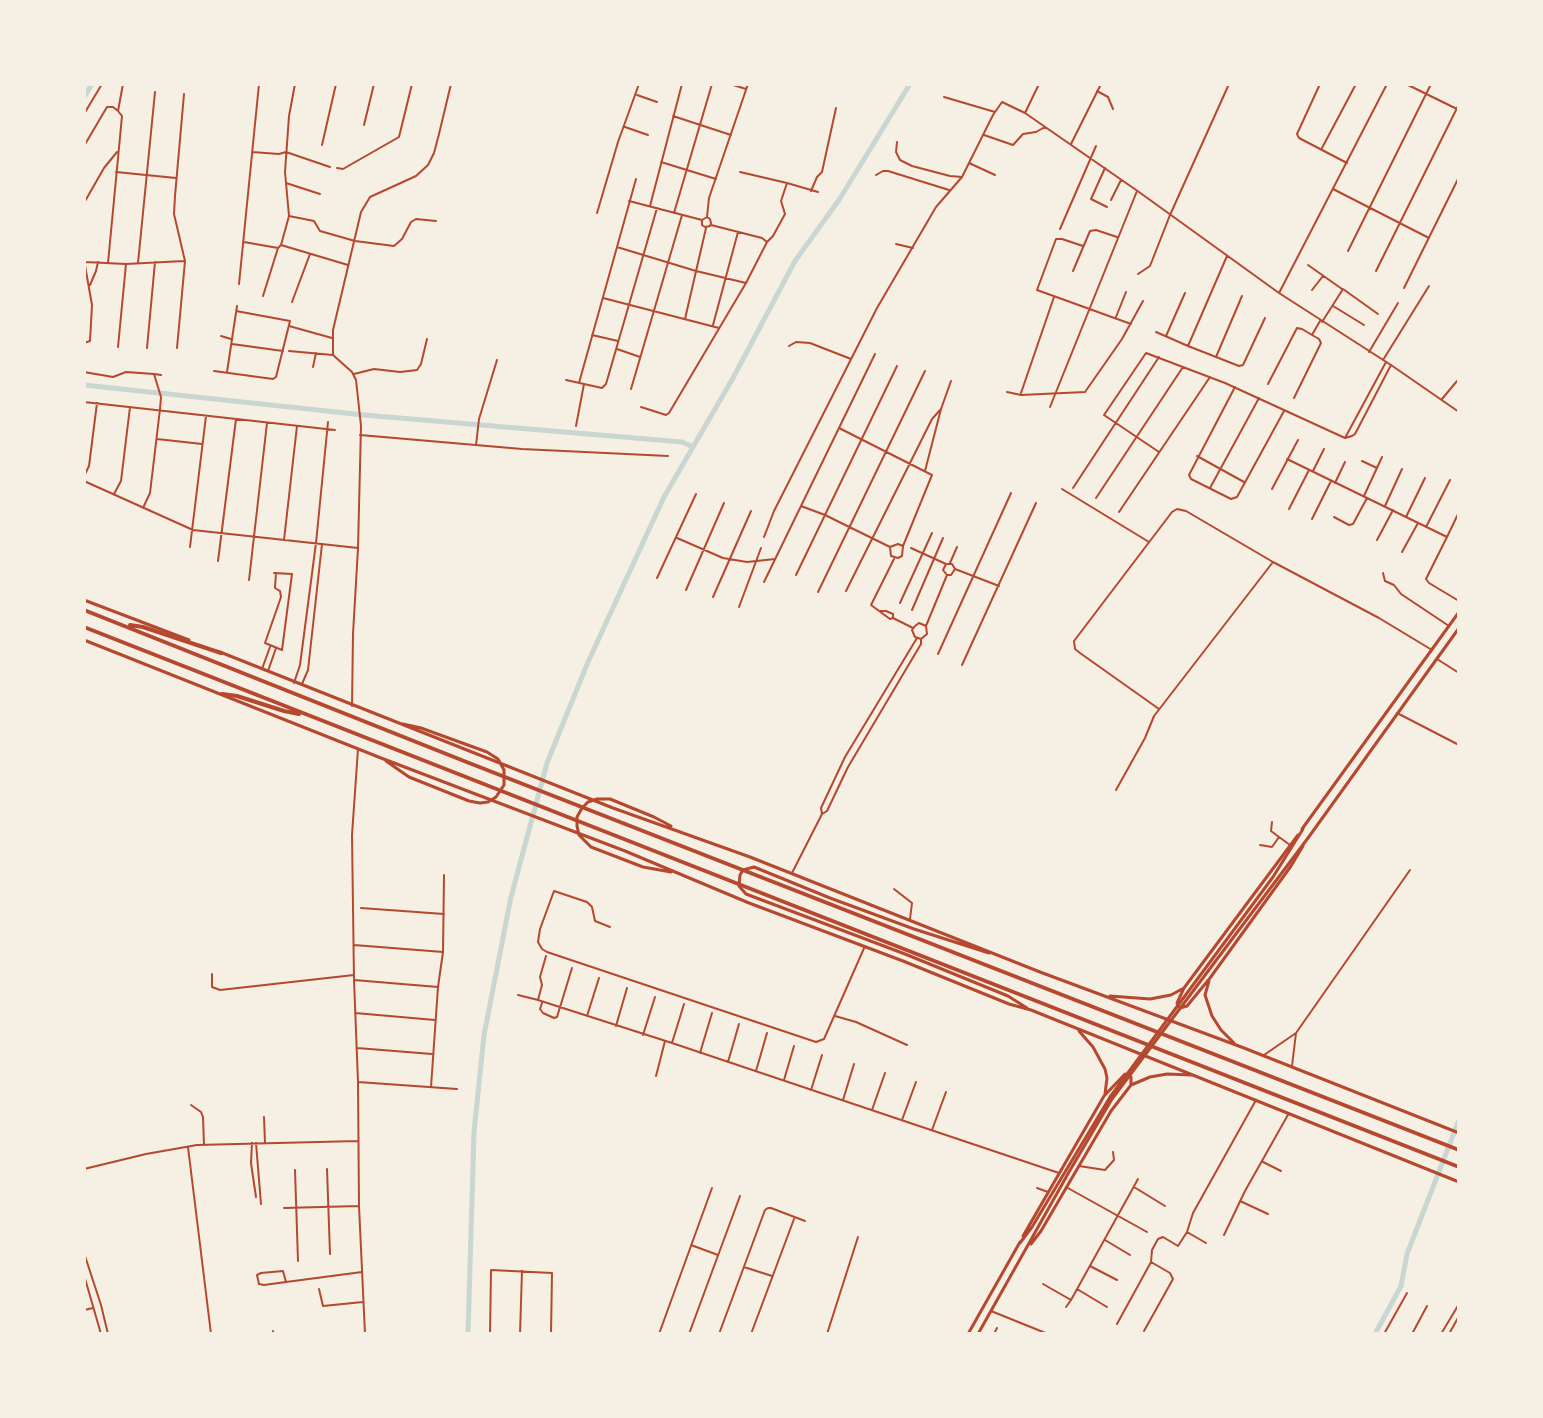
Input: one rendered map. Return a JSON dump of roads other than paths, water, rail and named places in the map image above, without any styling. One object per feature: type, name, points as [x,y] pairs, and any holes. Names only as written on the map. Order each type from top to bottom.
[{"type":"highway","points":[[84,610],[1457,1149]]},
{"type":"highway","points":[[126,626],[143,627],[221,653]]},
{"type":"highway","points":[[84,627],[1459,1167]]},
{"type":"highway","points":[[222,694],[237,696],[284,711],[308,715]]},
{"type":"main road","points":[[84,600],[613,808],[792,873],[999,955],[1264,1055],[1459,1133]]},
{"type":"main road","points":[[1308,838],[1291,866],[1210,978],[1187,1006],[1180,1008],[1177,1003],[1184,988],[1303,829],[1459,612]]},
{"type":"main road","points":[[1020,1243],[1067,1171],[1116,1088],[1308,838],[1459,628]]},
{"type":"main road","points":[[84,640],[381,758],[601,842],[749,903],[865,946],[1009,1004],[1031,1010]]},
{"type":"main road","points":[[381,758],[409,777],[469,801],[488,802],[500,794],[504,785],[504,770],[498,759],[488,752],[422,728],[392,722]]},
{"type":"main road","points":[[678,830],[654,817],[610,799],[588,802],[577,817],[579,835],[591,847],[643,867],[678,873]]},
{"type":"main road","points":[[1237,930],[1303,829]]},
{"type":"main road","points":[[999,955],[914,929],[754,867],[743,870],[740,875],[739,886],[746,894],[905,954],[1008,996],[1031,1010],[1079,1031],[1459,1182]]},
{"type":"main road","points":[[1210,978],[1206,995],[1212,1016],[1221,1030],[1238,1046]]},
{"type":"main road","points":[[1102,994],[1150,999],[1171,995],[1184,988]]},
{"type":"main road","points":[[1079,1031],[1093,1047],[1105,1069],[1107,1078],[1104,1096]]},
{"type":"main road","points":[[968,1334],[1047,1192],[1104,1096],[1125,1074],[1131,1077],[1131,1085]]},
{"type":"main road","points":[[1028,1247],[1041,1231],[1111,1111],[1131,1085],[1150,1077],[1167,1074],[1192,1075]]},
{"type":"main road","points":[[978,1334],[1028,1247],[1067,1171]]},
{"type":"street","points":[[84,114],[102,84]]},
{"type":"street","points":[[118,111],[123,84]]},
{"type":"street","points":[[238,284],[259,84]]},
{"type":"street","points":[[263,296],[289,216],[285,183],[286,152],[295,84]]},
{"type":"street","points":[[322,145],[336,84]]},
{"type":"street","points":[[364,125],[374,84]]},
{"type":"street","points":[[337,168],[343,169],[399,137],[412,84]]},
{"type":"street","points":[[333,355],[332,338],[361,212],[370,197],[416,176],[431,160],[440,134],[451,84]]},
{"type":"street","points":[[597,213],[639,84]]},
{"type":"street","points":[[650,206],[682,84]]},
{"type":"street","points":[[674,213],[711,84]]},
{"type":"street","points":[[730,84],[746,89]]},
{"type":"street","points":[[707,217],[709,198],[748,84]]},
{"type":"street","points":[[1025,113],[1040,84]]},
{"type":"street","points":[[1071,143],[1101,84]]},
{"type":"street","points":[[1138,274],[1150,266],[1170,215],[1229,84]]},
{"type":"street","points":[[1320,84],[1297,134],[1299,138],[1347,163]]},
{"type":"street","points":[[1322,149],[1356,84]]},
{"type":"street","points":[[1279,293],[1387,84]]},
{"type":"street","points":[[1406,84],[1458,109]]},
{"type":"street","points":[[1348,251],[1431,84]]},
{"type":"street","points":[[1097,91],[1108,97],[1113,109]]},
{"type":"street","points":[[138,263],[155,92]]},
{"type":"street","points":[[177,348],[185,261],[174,214],[184,94]]},
{"type":"street","points":[[636,94],[657,102]]},
{"type":"street","points":[[944,97],[995,112]]},
{"type":"street","points":[[764,537],[774,511],[877,308],[936,207],[962,177],[999,104],[1005,102],[1091,156],[1279,293],[1370,350],[1459,412]]},
{"type":"street","points":[[1376,271],[1459,104]]},
{"type":"street","points":[[84,146],[107,107],[113,107],[118,111],[122,116],[108,263]]},
{"type":"street","points":[[812,191],[817,177],[822,172],[836,108]]},
{"type":"street","points":[[674,116],[731,135]]},
{"type":"street","points":[[624,127],[648,135]]},
{"type":"street","points":[[984,135],[1013,145],[1023,134],[1036,132],[1045,127]]},
{"type":"street","points":[[897,142],[896,152],[900,160],[962,177]]},
{"type":"street","points":[[1060,229],[1096,146]]},
{"type":"street","points":[[84,203],[104,168],[118,150]]},
{"type":"street","points":[[252,152],[279,154],[286,152],[330,167]]},
{"type":"street","points":[[661,162],[716,179]]},
{"type":"street","points":[[969,163],[995,175]]},
{"type":"street","points":[[1105,168],[1091,199],[1107,207]]},
{"type":"street","points":[[876,175],[888,171],[950,190]]},
{"type":"street","points":[[116,172],[176,178]]},
{"type":"street","points":[[740,172],[818,192]]},
{"type":"street","points":[[1404,288],[1459,177]]},
{"type":"street","points":[[579,383],[636,179]]},
{"type":"street","points":[[1111,200],[1121,180]]},
{"type":"street","points":[[285,183],[320,194]]},
{"type":"street","points":[[641,407],[666,415],[669,413],[785,214],[781,201],[787,183]]},
{"type":"street","points":[[1333,189],[1429,238]]},
{"type":"street","points":[[1050,407],[1137,191]]},
{"type":"street","points":[[630,201],[702,220],[707,217]]},
{"type":"street","points":[[566,380],[604,387],[657,208]]},
{"type":"street","points":[[631,389],[682,215]]},
{"type":"street","points":[[289,216],[314,221],[319,231],[355,241],[394,246],[402,239],[411,222],[416,219],[436,221]]},
{"type":"street","points":[[707,217],[711,220],[711,225]]},
{"type":"street","points":[[702,220],[702,225],[707,227]]},
{"type":"street","points":[[685,319],[707,227],[711,225],[762,237],[767,242]]},
{"type":"street","points":[[1073,271],[1092,230],[1118,237]]},
{"type":"street","points":[[713,326],[738,232]]},
{"type":"street","points":[[1083,246],[1056,239],[1037,286],[1039,291],[1131,324]]},
{"type":"street","points":[[243,241],[280,247],[348,265]]},
{"type":"street","points":[[896,244],[914,248]]},
{"type":"street","points":[[617,248],[668,264],[746,283]]},
{"type":"street","points":[[292,302],[310,254]]},
{"type":"street","points":[[1188,346],[1227,256]]},
{"type":"street","points":[[84,343],[90,341],[92,305],[84,261],[126,264],[185,261]]},
{"type":"street","points":[[89,285],[98,262]]},
{"type":"street","points":[[147,348],[155,262]]},
{"type":"street","points":[[118,347],[126,264]]},
{"type":"street","points":[[1308,265],[1378,314]]},
{"type":"street","points":[[1312,290],[1323,276]]},
{"type":"street","points":[[1345,438],[1388,352],[1429,286]]},
{"type":"street","points":[[1312,335],[1343,289]]},
{"type":"street","points":[[1116,317],[1126,292]]},
{"type":"street","points":[[1166,336],[1185,293]]},
{"type":"street","points":[[1216,357],[1242,296]]},
{"type":"street","points":[[1021,395],[1054,297]]},
{"type":"street","points":[[602,298],[719,328]]},
{"type":"street","points":[[1007,392],[1021,395],[1082,393],[1088,390],[1131,324],[1143,301]]},
{"type":"street","points":[[1370,350],[1398,303]]},
{"type":"street","points":[[227,372],[237,306]]},
{"type":"street","points":[[1333,306],[1364,325]]},
{"type":"street","points":[[214,371],[274,379],[283,351],[289,320],[236,311]]},
{"type":"street","points":[[1156,332],[1239,366],[1243,365],[1265,318]]},
{"type":"street","points":[[289,326],[332,338]]},
{"type":"street","points":[[1268,384],[1297,328],[1302,328],[1319,339],[1321,343],[1294,398]]},
{"type":"street","points":[[592,335],[618,341]]},
{"type":"street","points":[[221,336],[231,339]]},
{"type":"street","points":[[354,374],[374,369],[411,373],[421,364],[427,339]]},
{"type":"street","points":[[789,346],[796,342],[810,344],[851,358]]},
{"type":"street","points":[[231,344],[283,351]]},
{"type":"street","points":[[616,349],[640,357]]},
{"type":"street","points":[[289,351],[333,355],[354,374],[361,426],[352,706]]},
{"type":"street","points":[[313,367],[316,353]]},
{"type":"street","points":[[764,582],[875,354]]},
{"type":"street","points":[[1159,452],[1104,415],[1145,354],[1160,357],[1235,387],[1345,438],[1355,434],[1390,365]]},
{"type":"street","points":[[1073,488],[1160,357]]},
{"type":"street","points":[[476,445],[479,419],[497,360]]},
{"type":"street","points":[[796,575],[897,366]]},
{"type":"street","points":[[1096,498],[1183,367]]},
{"type":"street","points":[[818,592],[925,371]]},
{"type":"street","points":[[84,372],[113,377],[126,372],[161,375]]},
{"type":"street","points":[[143,508],[150,493],[160,410],[161,397],[154,374]]},
{"type":"street","points":[[1119,513],[1210,377]]},
{"type":"street","points":[[925,471],[941,409],[951,381]]},
{"type":"street","points":[[1442,398],[1457,381]]},
{"type":"street","points":[[576,426],[584,384]]},
{"type":"street","points":[[1235,387],[1189,472],[1190,477],[1210,489],[1234,499],[1284,411]]},
{"type":"street","points":[[1210,489],[1259,398]]},
{"type":"street","points":[[84,402],[335,430]]},
{"type":"street","points":[[84,476],[89,466],[97,403]]},
{"type":"street","points":[[114,494],[120,481],[130,407]]},
{"type":"street","points":[[846,591],[909,463],[932,419],[941,409]]},
{"type":"street","points":[[190,548],[206,416]]},
{"type":"street","points":[[218,561],[236,419]]},
{"type":"street","points":[[294,683],[300,665],[316,543],[328,422]]},
{"type":"street","points":[[249,580],[267,423]]},
{"type":"street","points":[[285,540],[297,425]]},
{"type":"street","points":[[839,428],[932,475],[903,546],[902,556],[894,558],[871,605],[881,611],[882,615],[913,628]]},
{"type":"street","points":[[360,435],[476,445],[668,456]]},
{"type":"street","points":[[156,439],[202,444]]},
{"type":"street","points":[[1272,489],[1298,440]]},
{"type":"street","points":[[1289,509],[1324,449]]},
{"type":"street","points":[[1197,456],[1244,483]]},
{"type":"street","points":[[1334,517],[1352,525],[1383,457]]},
{"type":"street","points":[[1287,459],[1447,537]]},
{"type":"street","points":[[1362,461],[1377,468]]},
{"type":"street","points":[[1312,519],[1345,462]]},
{"type":"street","points":[[1385,506],[1402,469]]},
{"type":"street","points":[[1406,517],[1425,478]]},
{"type":"street","points":[[1426,527],[1450,480]]},
{"type":"street","points":[[84,481],[193,530],[357,548]]},
{"type":"street","points":[[1062,489],[1149,542]]},
{"type":"street","points":[[938,654],[1011,493]]},
{"type":"street","points":[[657,578],[696,494]]},
{"type":"street","points":[[686,590],[724,503]]},
{"type":"street","points":[[962,665],[1036,503]]},
{"type":"street","points":[[801,506],[825,515],[890,548]]},
{"type":"street","points":[[1159,709],[1080,653],[1074,645],[1077,635],[1176,509],[1186,511],[1273,562],[1379,618],[1431,650]]},
{"type":"street","points":[[1377,540],[1393,510]]},
{"type":"street","points":[[713,597],[751,511]]},
{"type":"street","points":[[1459,512],[1426,579],[1459,601]]},
{"type":"street","points":[[1402,552],[1418,523]]},
{"type":"street","points":[[900,603],[932,532]]},
{"type":"street","points":[[676,538],[731,559],[747,562],[775,559]]},
{"type":"street","points":[[912,610],[943,538]]},
{"type":"street","points":[[302,686],[308,670],[322,544]]},
{"type":"street","points":[[890,548],[898,544],[903,546]]},
{"type":"street","points":[[946,575],[943,570],[957,547]]},
{"type":"street","points":[[738,607],[762,548]]},
{"type":"street","points":[[890,548],[889,552],[894,558]]},
{"type":"street","points":[[911,548],[955,569],[999,586]]},
{"type":"street","points":[[1116,790],[1146,738],[1154,716],[1273,562]]},
{"type":"street","points":[[946,575],[953,574],[955,569]]},
{"type":"street","points":[[275,573],[292,574],[282,650],[270,645],[265,643],[281,597],[280,591],[275,588],[275,573]]},
{"type":"street","points":[[1383,573],[1385,581],[1394,585],[1401,594],[1449,626]]},
{"type":"street","points":[[792,873],[822,814],[827,811],[846,770],[921,644],[921,639],[927,634],[926,627],[946,575]]},
{"type":"street","points":[[921,639],[912,633],[913,628],[919,623],[926,627]]},
{"type":"street","points":[[1455,634],[1459,637]]},
{"type":"street","points":[[822,814],[821,808],[840,767],[917,638]]},
{"type":"street","points":[[262,669],[270,645]]},
{"type":"street","points":[[268,672],[276,648]]},
{"type":"street","points":[[1437,659],[1459,673]]},
{"type":"street","points":[[880,699],[886,702]]},
{"type":"street","points":[[1397,713],[1459,745]]},
{"type":"street","points":[[358,748],[352,835],[359,1206],[365,1334]]},
{"type":"street","points":[[840,767],[846,770]]},
{"type":"street","points":[[1272,822],[1271,831],[1290,845]]},
{"type":"street","points":[[1260,845],[1272,847],[1279,837]]},
{"type":"street","points":[[1292,1067],[1296,1034],[1410,870]]},
{"type":"street","points":[[430,1087],[443,952],[444,875]]},
{"type":"street","points":[[894,889],[912,903],[910,919]]},
{"type":"street","points":[[610,927],[595,921],[592,907],[587,902],[554,891],[540,929],[538,942],[547,952],[816,1042],[824,1039],[865,946]]},
{"type":"street","points":[[361,908],[444,914]]},
{"type":"street","points":[[354,945],[443,952]]},
{"type":"street","points":[[546,956],[540,977],[541,1011],[554,1018],[557,1017],[572,968]]},
{"type":"street","points":[[212,974],[212,987],[220,990],[354,978],[438,987]]},
{"type":"street","points":[[587,1016],[599,978]]},
{"type":"street","points":[[616,1026],[627,988]]},
{"type":"street","points":[[518,995],[672,1043],[1059,1173]]},
{"type":"street","points":[[643,1035],[655,997]]},
{"type":"street","points":[[672,1043],[684,1004]]},
{"type":"street","points":[[356,1013],[435,1020]]},
{"type":"street","points":[[700,1053],[712,1013]]},
{"type":"street","points":[[835,1016],[856,1022],[907,1045]]},
{"type":"street","points":[[728,1062],[739,1024]]},
{"type":"street","points":[[756,1071],[767,1033]]},
{"type":"street","points":[[1264,1055],[1296,1034]]},
{"type":"street","points":[[656,1076],[665,1041]]},
{"type":"street","points":[[784,1080],[794,1046]]},
{"type":"street","points":[[357,1048],[433,1054]]},
{"type":"street","points":[[811,1090],[822,1055]]},
{"type":"street","points":[[843,1100],[854,1064]]},
{"type":"street","points":[[872,1110],[885,1073]]},
{"type":"street","points":[[358,1082],[456,1089]]},
{"type":"street","points":[[902,1120],[915,1082]]},
{"type":"street","points":[[932,1130],[946,1092]]},
{"type":"street","points":[[1117,1324],[1151,1262],[1152,1250],[1159,1238],[1178,1246],[1187,1232],[1193,1213],[1256,1100]]},
{"type":"street","points":[[191,1105],[201,1112],[204,1145]]},
{"type":"street","points":[[1224,1235],[1289,1113]]},
{"type":"street","points":[[264,1117],[265,1143]]},
{"type":"street","points":[[84,1169],[146,1154],[204,1145],[358,1141]]},
{"type":"street","points":[[254,1143],[251,1163],[256,1197]]},
{"type":"street","points":[[254,1143],[261,1204]]},
{"type":"street","points":[[188,1147],[211,1334]]},
{"type":"street","points":[[1078,1166],[1105,1170],[1114,1160],[1113,1152]]},
{"type":"street","points":[[1263,1162],[1281,1171]]},
{"type":"street","points":[[327,1168],[330,1254]]},
{"type":"street","points":[[295,1170],[298,1261]]},
{"type":"street","points":[[1066,1307],[1138,1179]]},
{"type":"street","points":[[1066,1187],[1147,1232]]},
{"type":"street","points":[[1134,1187],[1165,1206]]},
{"type":"street","points":[[659,1334],[712,1188]]},
{"type":"street","points":[[1037,1188],[1047,1192]]},
{"type":"street","points":[[689,1334],[740,1196]]},
{"type":"street","points":[[1240,1202],[1268,1214]]},
{"type":"street","points":[[284,1208],[359,1206]]},
{"type":"street","points":[[719,1334],[765,1210],[771,1208],[805,1221]]},
{"type":"street","points":[[751,1334],[795,1218]]},
{"type":"street","points":[[1187,1232],[1206,1243]]},
{"type":"street","points":[[827,1334],[858,1236]]},
{"type":"street","points":[[1105,1240],[1130,1255]]},
{"type":"street","points":[[691,1245],[718,1255]]},
{"type":"street","points":[[84,1253],[108,1334]]},
{"type":"street","points":[[1144,1331],[1173,1279],[1170,1273],[1151,1262]]},
{"type":"street","points":[[744,1266],[772,1276]]},
{"type":"street","points":[[1090,1266],[1117,1280]]},
{"type":"street","points":[[490,1334],[491,1270],[552,1273],[550,1334]]},
{"type":"street","points":[[286,1282],[283,1271],[257,1275],[260,1285],[286,1282],[362,1272]]},
{"type":"street","points":[[520,1334],[522,1271]]},
{"type":"street","points":[[84,1275],[101,1334]]},
{"type":"street","points":[[1043,1284],[1071,1299]]},
{"type":"street","points":[[320,1289],[323,1306],[364,1302]]},
{"type":"street","points":[[1077,1289],[1107,1307]]},
{"type":"street","points":[[1384,1334],[1407,1293]]},
{"type":"street","points":[[1442,1334],[1459,1304]]},
{"type":"street","points":[[1412,1334],[1427,1306]]},
{"type":"street","points":[[84,1310],[94,1308]]},
{"type":"street","points":[[990,1311],[1048,1334]]},
{"type":"street","points":[[1449,1334],[1459,1316]]},
{"type":"street","points":[[994,1334],[998,1328]]},
{"type":"waterway","points":[[84,97],[92,84]]},
{"type":"waterway","points":[[468,1334],[474,1132],[484,1035],[511,897],[547,763],[588,662],[664,497],[733,378],[795,261],[839,200],[910,84]]},
{"type":"waterway","points":[[84,385],[364,415],[682,442],[693,447]]},
{"type":"waterway","points":[[1375,1334],[1401,1286],[1407,1254],[1459,1120]]}]
